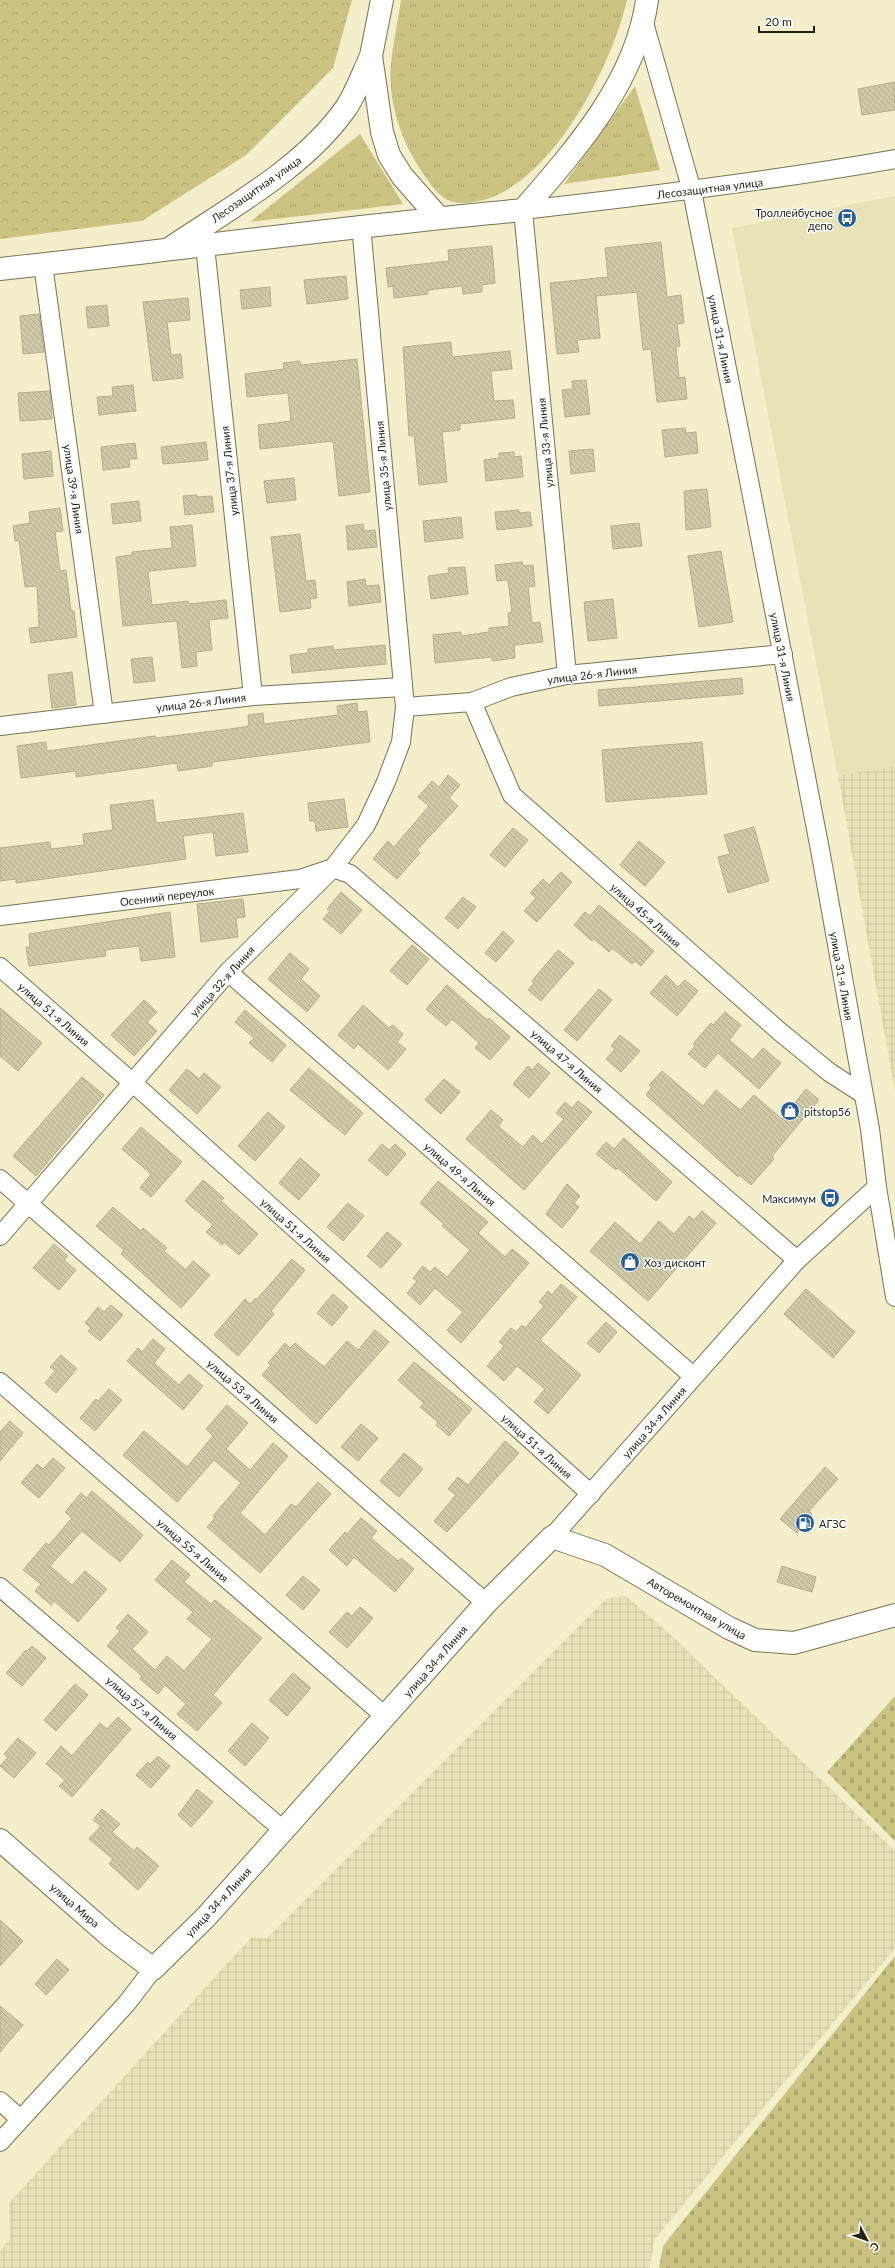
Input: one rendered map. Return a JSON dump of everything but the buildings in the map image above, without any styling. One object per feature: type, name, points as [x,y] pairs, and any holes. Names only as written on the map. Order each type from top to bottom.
[{"type":"main road","points":[[382,0],[371,56],[377,108],[389,155],[402,176],[439,218]]},
{"type":"main road","points":[[523,210],[578,147],[625,70],[644,23],[647,0]]},
{"type":"main road","name":"Лесозащитная улица","points":[[168,250],[285,170],[306,152],[346,107],[371,56]]},
{"type":"main road","name":"Лесозащитная улица","points":[[0,269],[205,246],[361,225],[523,210]]},
{"type":"main road","name":"улица 34-я Линия","points":[[153,1969],[206,1916],[386,1717],[486,1603],[552,1537]]},
{"type":"main road","name":"Авторемонтная улица","points":[[552,1537],[605,1555],[729,1628],[755,1640],[794,1643],[895,1615]]},
{"type":"main road","name":"улица Мира","points":[[0,1840],[112,1938],[153,1969]]},
{"type":"street","name":"улица 31-я Линия","points":[[644,23],[692,191],[783,654],[863,1094],[895,1297]]},
{"type":"street","name":"Лесозащитная улица","points":[[523,210],[692,191],[781,179],[895,159]]},
{"type":"street","name":"улица 33-я Линия","points":[[523,210],[567,675]]},
{"type":"street","name":"улица 35-я Линия","points":[[361,225],[405,707]]},
{"type":"street","name":"улица 37-я Линия","points":[[205,246],[253,696]]},
{"type":"street","name":"улица 39-я Линия","points":[[44,264],[104,714]]},
{"type":"street","name":"улица 26-я Линия","points":[[405,707],[472,702],[511,687],[567,675],[783,654]]},
{"type":"street","name":"улица 26-я Линия","points":[[0,726],[253,696],[403,687]]},
{"type":"street","name":"улица 45-я Линия","points":[[472,702],[512,794],[778,1031],[829,1072],[863,1094]]},
{"type":"street","name":"улица 32-я Линия","points":[[0,1236],[228,972],[333,868],[366,825],[386,782],[401,742],[405,707]]},
{"type":"street","name":"Осенний переулок","points":[[0,916],[300,879],[333,868]]},
{"type":"street","name":"улица 47-я Линия","points":[[333,868],[350,874],[797,1260]]},
{"type":"street","name":"улица 51-я Линия","points":[[0,967],[133,1083],[591,1494]]},
{"type":"street","name":"улица 49-я Линия","points":[[228,972],[693,1376]]},
{"type":"street","name":"улица 53-я Линия","points":[[0,1179],[486,1603]]},
{"type":"street","name":"улица 34-я Линия","points":[[552,1537],[797,1260],[877,1187]]},
{"type":"street","name":"улица 55-я Линия","points":[[0,1382],[386,1717]]},
{"type":"street","name":"улица 57-я Линия","points":[[0,1587],[283,1830]]},
{"type":"street","name":"улица 34-я Линия","points":[[0,2142],[127,2002],[153,1969]]},
{"type":"street","points":[[0,2101],[20,2119]]},
{"type":"shaded area","points":[[895,196],[895,766],[838,776],[732,228]]},
{"type":"shaded area","points":[[895,766],[895,1091],[838,776]]},
{"type":"shaded area","points":[[626,1596],[673,1637],[895,1851],[895,1948],[654,2240],[650,2268],[0,2268],[0,2251],[10,2239],[9,2203],[252,1937],[267,1938],[607,1598]]},
{"type":"green space","points":[[0,0],[352,0],[333,68],[246,155],[142,221],[0,239]]},
{"type":"green space","points":[[401,0],[627,0],[619,29],[606,61],[589,95],[569,128],[545,158],[519,182],[490,198],[460,203],[449,201],[433,188],[418,166],[398,124],[394,109],[390,78],[392,55]]},
{"type":"green space","points":[[635,86],[660,170],[564,184]]},
{"type":"green space","points":[[360,134],[403,204],[250,222]]},
{"type":"green space","points":[[895,1696],[895,1841],[827,1772]]},
{"type":"green space","points":[[895,1956],[895,2268],[659,2268],[663,2246]]},
{"type":"place","name":"Троллейбусное депо","points":[[847,218]]},
{"type":"place","name":"pitstop56","points":[[790,1111]]},
{"type":"place","name":"Максимум","points":[[830,1198]]},
{"type":"place","name":"Хоз дисконт","points":[[630,1262]]},
{"type":"place","name":"АГЗС","points":[[805,1523]]}]
